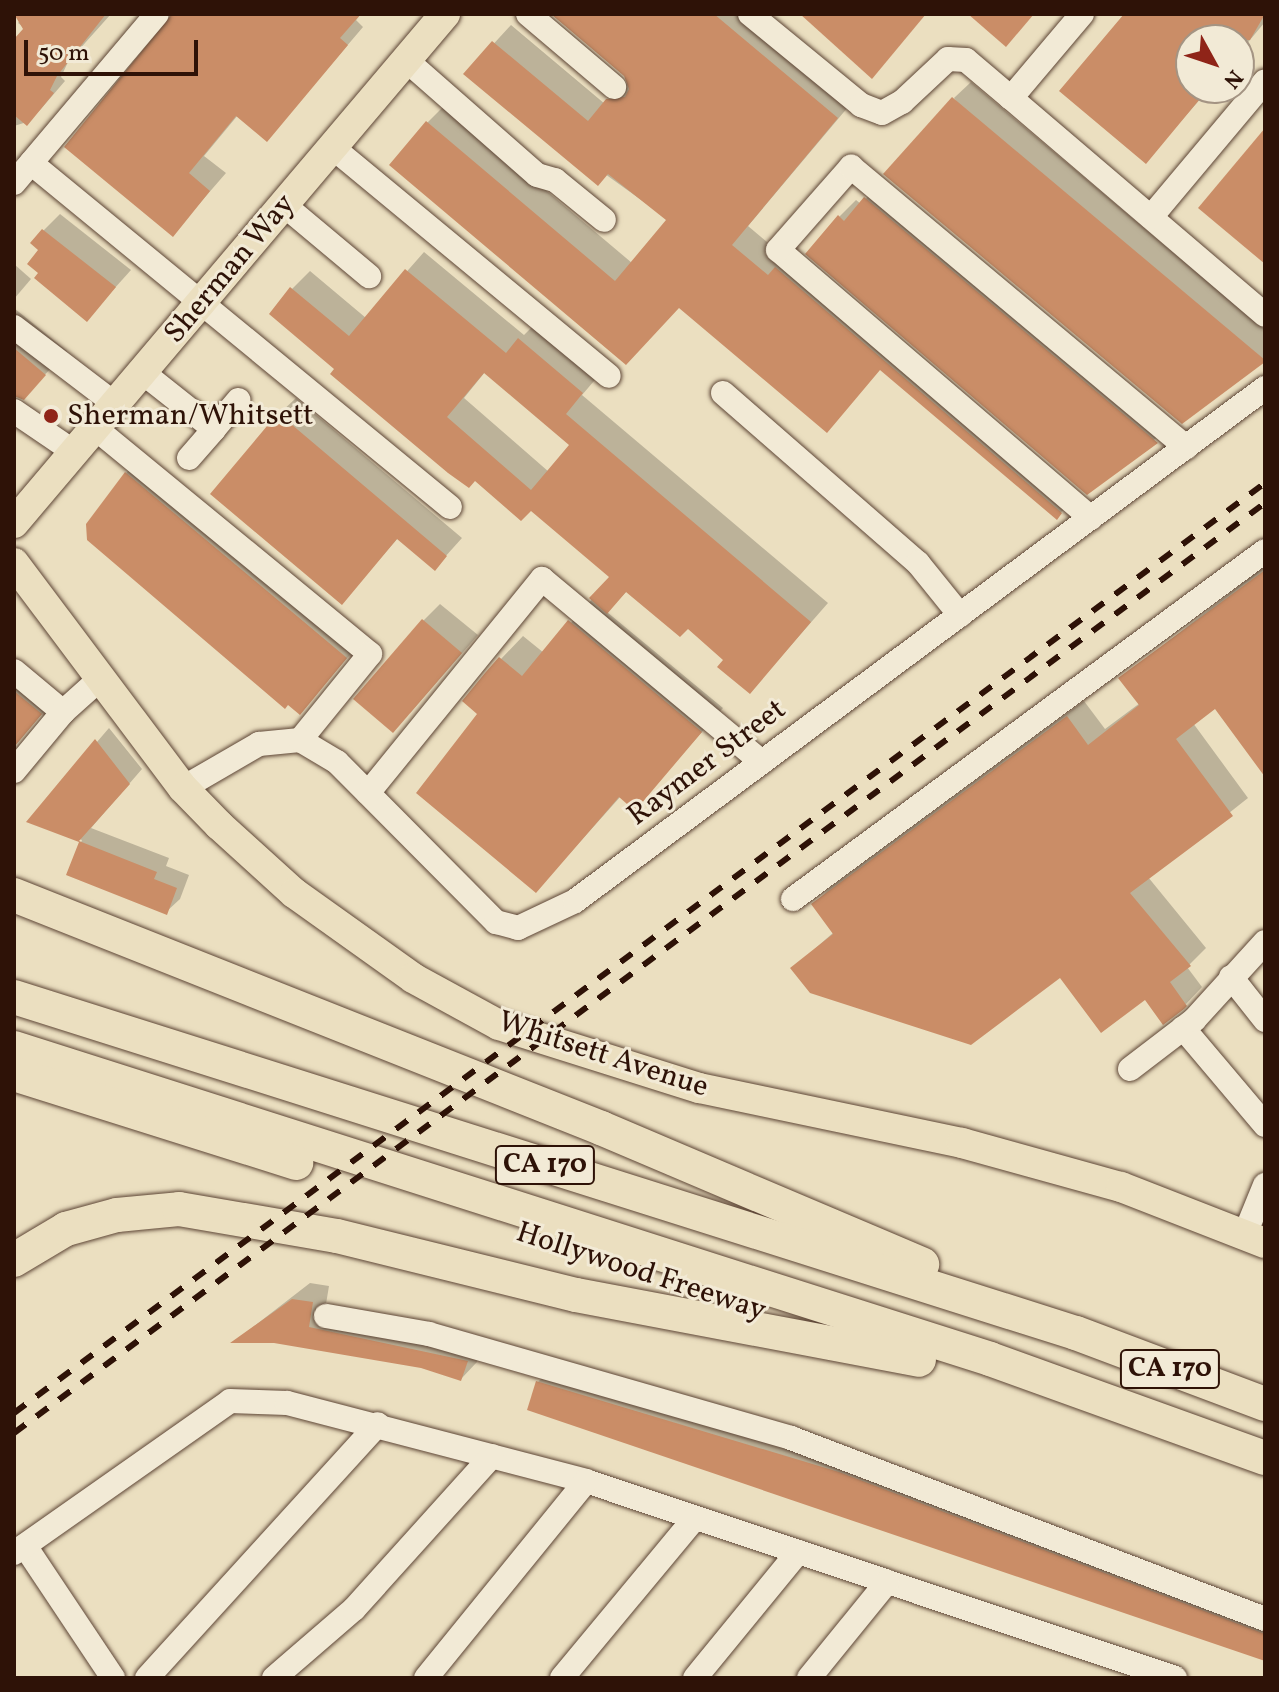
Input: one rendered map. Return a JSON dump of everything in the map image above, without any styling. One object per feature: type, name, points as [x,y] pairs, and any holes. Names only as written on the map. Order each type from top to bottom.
[{"type":"highway","points":[[14,895],[801,1210],[1076,1333]]},
{"type":"highway","name":"CA 170","points":[[14,997],[1076,1333],[1265,1404]]},
{"type":"highway","points":[[14,1026],[962,1329],[1265,1437]]},
{"type":"highway","points":[[14,1048],[990,1359],[1265,1458]]},
{"type":"highway","name":"Hollywood Freeway","points":[[14,1074],[919,1360],[1265,1482]]},
{"type":"highway","points":[[14,1260],[66,1229],[117,1215],[179,1209],[223,1214],[337,1236],[576,1295],[919,1360]]},
{"type":"main road","name":"Sherman Way","points":[[14,523],[445,14]]},
{"type":"main road","name":"Whitsett Avenue","points":[[14,563],[183,788],[294,893],[413,978],[499,1025],[699,1088],[962,1143],[1107,1183],[1255,1238]]},
{"type":"street","points":[[14,183],[157,14]]},
{"type":"street","points":[[528,14],[614,87]]},
{"type":"street","points":[[750,14],[861,105],[882,113],[902,102],[948,59],[966,60],[1265,315]]},
{"type":"street","points":[[1011,98],[1082,14]]},
{"type":"street","points":[[406,60],[537,175],[555,180],[604,220]]},
{"type":"street","points":[[1151,217],[1265,81]]},
{"type":"street","points":[[332,147],[609,376]]},
{"type":"street","points":[[31,163],[450,507]]},
{"type":"street","points":[[1091,518],[778,250],[851,167],[1186,447]]},
{"type":"street","points":[[284,205],[369,276]]},
{"type":"street","points":[[14,327],[115,404]]},
{"type":"street","points":[[142,372],[214,429]]},
{"type":"street","name":"Raymer Street","points":[[300,740],[337,762],[496,922],[518,928],[575,901],[1265,388]]},
{"type":"street","points":[[723,393],[918,563],[960,615]]},
{"type":"street","points":[[189,458],[238,400]]},
{"type":"street","points":[[14,411],[74,452]]},
{"type":"street","points":[[95,428],[370,654],[300,740],[259,744],[183,788]]},
{"type":"street","points":[[793,899],[1265,551]]},
{"type":"street","points":[[368,793],[542,579],[762,762]]},
{"type":"street","points":[[14,671],[63,712]]},
{"type":"street","points":[[14,771],[63,712],[102,677]]},
{"type":"street","points":[[1130,1069],[1183,1028],[1265,942]]},
{"type":"street","points":[[1231,977],[1265,1020]]},
{"type":"street","points":[[1183,1028],[1265,1125]]},
{"type":"street","points":[[1255,1238],[1265,1185]]},
{"type":"street","points":[[326,1316],[429,1334],[791,1438],[1265,1619]]},
{"type":"street","points":[[113,1678],[20,1550],[230,1401],[287,1403],[378,1424],[586,1481],[1175,1678]]},
{"type":"street","points":[[147,1678],[378,1424]]},
{"type":"street","points":[[274,1678],[354,1609],[492,1456]]},
{"type":"street","points":[[426,1678],[586,1481]]},
{"type":"street","points":[[562,1678],[695,1518]]},
{"type":"street","points":[[695,1678],[798,1552]]},
{"type":"street","points":[[809,1678],[887,1582]]},
{"type":"building","points":[[14,14],[106,14],[57,76],[50,90],[54,93],[27,126],[14,115],[14,39],[23,29]]},
{"type":"building","points":[[172,14],[361,14],[340,38],[348,45],[267,142],[236,116],[189,173],[210,191],[173,237],[64,147]]},
{"type":"building","points":[[551,14],[714,14],[838,118],[732,245],[768,275],[775,267],[1062,513],[1057,520],[880,370],[827,433],[679,308],[626,365],[389,165],[426,121],[615,281],[666,220],[608,174],[598,186],[463,74],[492,41],[588,121],[606,99],[625,97],[629,89],[624,76]]},
{"type":"building","points":[[800,14],[926,14],[872,79]]},
{"type":"building","points":[[968,14],[1034,14],[1006,47]]},
{"type":"building","points":[[1124,14],[1265,14],[1255,31],[1255,24],[1175,24],[1175,104],[1196,104],[1146,164],[1059,91]]},
{"type":"building","points":[[952,97],[1265,362],[1182,424],[883,174]]},
{"type":"building","points":[[1265,128],[1265,264],[1198,208]]},
{"type":"building","points":[[864,197],[1158,443],[1087,495],[805,254],[838,215],[844,221]]},
{"type":"building","points":[[42,229],[116,287],[87,322],[34,278],[38,273],[27,264],[38,250],[30,243]]},
{"type":"building","points":[[405,269],[506,353],[518,338],[583,393],[566,414],[811,622],[750,694],[717,667],[723,660],[688,629],[680,637],[626,592],[607,614],[589,598],[609,577],[531,511],[521,521],[475,481],[469,488],[448,473],[330,374],[334,369],[269,314],[290,287],[349,336]],"holes":[[[484,373],[569,445],[531,490],[447,417]]]},
{"type":"building","points":[[14,348],[46,375],[24,400],[14,396]]},
{"type":"building","points":[[278,413],[447,556],[435,571],[397,539],[342,605],[210,494]]},
{"type":"building","points":[[125,472],[347,658],[300,715],[288,705],[285,709],[87,540],[86,524]]},
{"type":"building","points":[[1265,570],[1265,777],[1215,709],[1176,739],[1233,816],[1130,893],[1191,966],[1170,982],[1187,1006],[1184,1009],[1163,1025],[1145,1000],[1101,1033],[1060,978],[971,1045],[810,993],[790,968],[833,934],[811,904],[1067,716],[1088,745],[1139,705],[1118,678]]},
{"type":"building","points":[[422,619],[462,653],[393,733],[353,699]]},
{"type":"building","points":[[568,620],[702,732],[635,811],[619,797],[536,893],[416,793],[477,714],[462,701],[499,657],[522,676]]},
{"type":"building","points":[[14,691],[42,714],[14,747]]},
{"type":"building","points":[[95,739],[130,784],[79,841],[157,872],[154,879],[177,888],[167,915],[66,875],[79,842],[26,822]]},
{"type":"building","points":[[292,1299],[313,1302],[309,1327],[468,1361],[461,1381],[421,1368],[274,1343],[230,1343]]},
{"type":"building","points":[[536,1381],[839,1472],[1265,1634],[1265,1661],[527,1410]]},
{"type":"railway","points":[[14,1413],[1265,483]]},
{"type":"railway","points":[[14,1433],[1265,503]]},
{"type":"place","name":"Sherman/Whitsett","points":[[51,416]]}]
